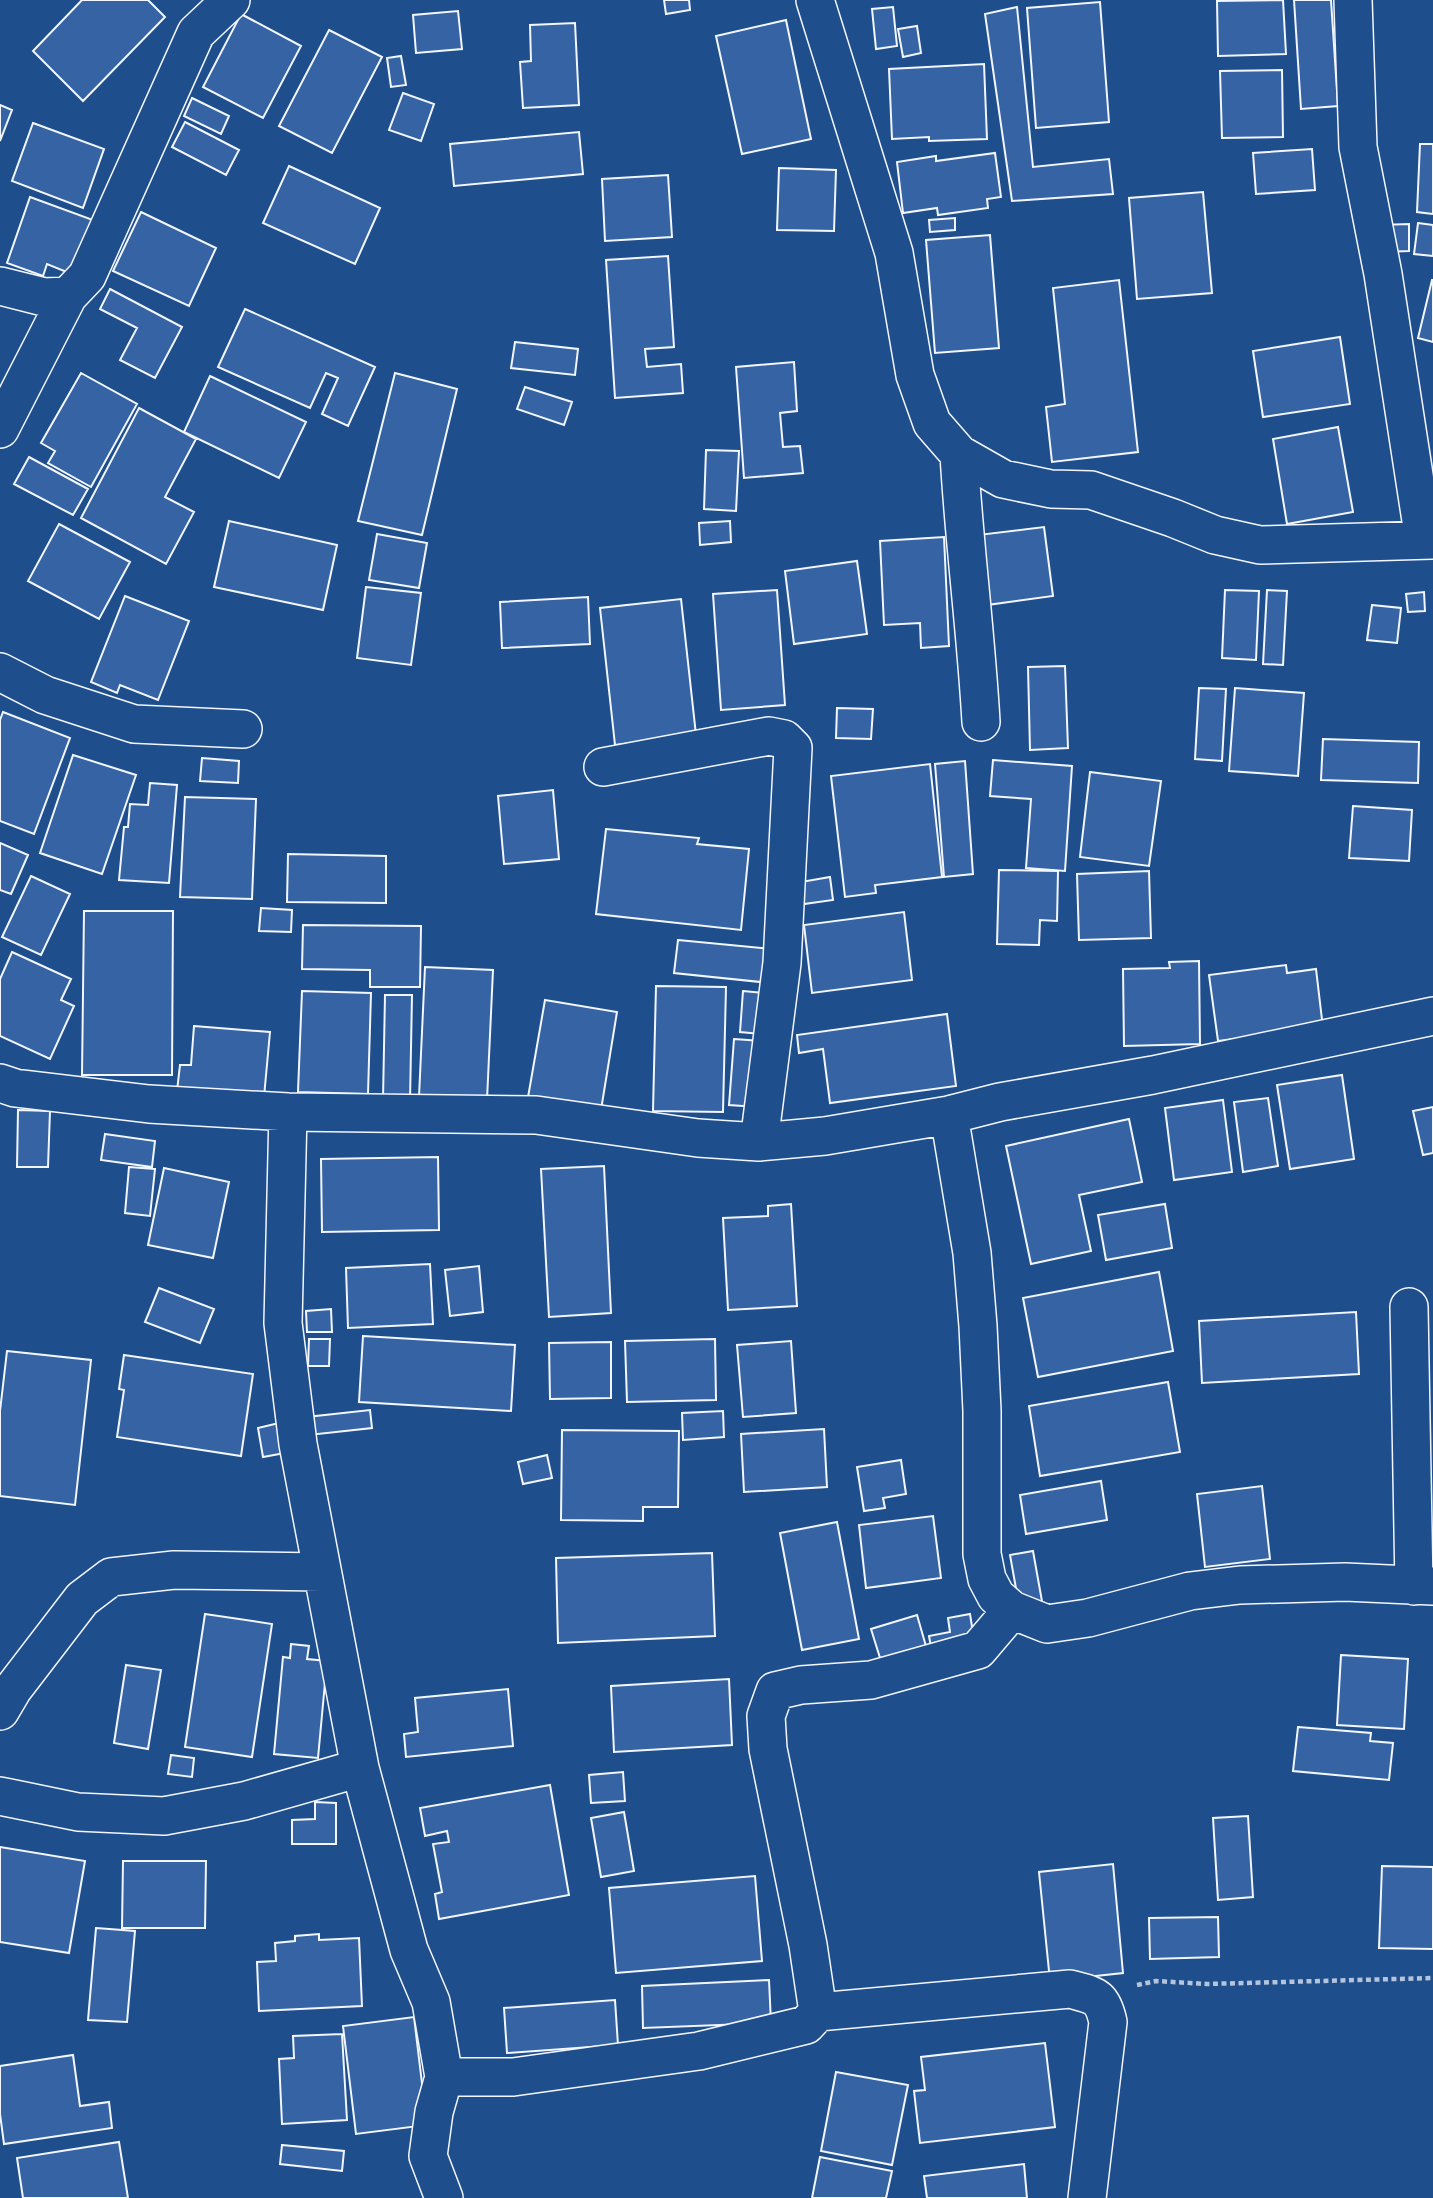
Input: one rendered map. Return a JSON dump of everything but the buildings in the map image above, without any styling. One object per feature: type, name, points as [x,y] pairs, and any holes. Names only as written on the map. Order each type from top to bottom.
[{"type":"street","points":[[0,429],[68,296],[87,276],[196,33],[232,0]]},
{"type":"street","points":[[815,0],[894,253],[915,375],[932,423],[959,454],[1003,480],[1051,489],[1091,490],[1216,535],[1259,544],[1429,540],[1358,147],[1353,0]]},
{"type":"street","points":[[0,286],[44,297],[68,296]]},
{"type":"street","points":[[959,454],[981,722]]},
{"type":"street","points":[[0,672],[45,695],[134,724],[243,729]]},
{"type":"street","points":[[604,767],[769,736],[784,739],[793,748],[782,963],[759,1142]]},
{"type":"street","points":[[0,1083],[15,1088],[149,1104],[288,1112],[536,1115],[698,1138],[759,1142],[825,1136],[949,1115],[1000,1102],[1153,1075],[1433,1017]]},
{"type":"street","points":[[288,1112],[283,1323],[298,1444],[360,1768],[409,1950],[431,2001],[444,2077],[434,2112],[428,2155],[444,2198]]},
{"type":"street","points":[[949,1115],[972,1253],[978,1326],[982,1411],[982,1554],[987,1579],[996,1596],[1012,1610],[1047,1624],[1088,1618],[1190,1591],[1240,1585],[1318,1582],[1424,1586],[1409,1307]]},
{"type":"street","points":[[0,1711],[13,1689],[82,1599],[111,1577],[174,1570],[322,1572]]},
{"type":"street","points":[[818,2012],[808,1945],[768,1749],[766,1716],[775,1691],[801,1685],[871,1680],[978,1650],[1012,1610]]},
{"type":"street","points":[[0,1796],[78,1812],[164,1816],[244,1801],[360,1768]]},
{"type":"street","points":[[444,2077],[513,2077],[699,2051],[806,2025],[818,2012],[1070,1989],[1095,1996],[1104,2005],[1108,2022],[1087,2198]]},
{"type":"path","points":[[1095,1996],[1156,1980],[1207,1984],[1433,1978]]}]
